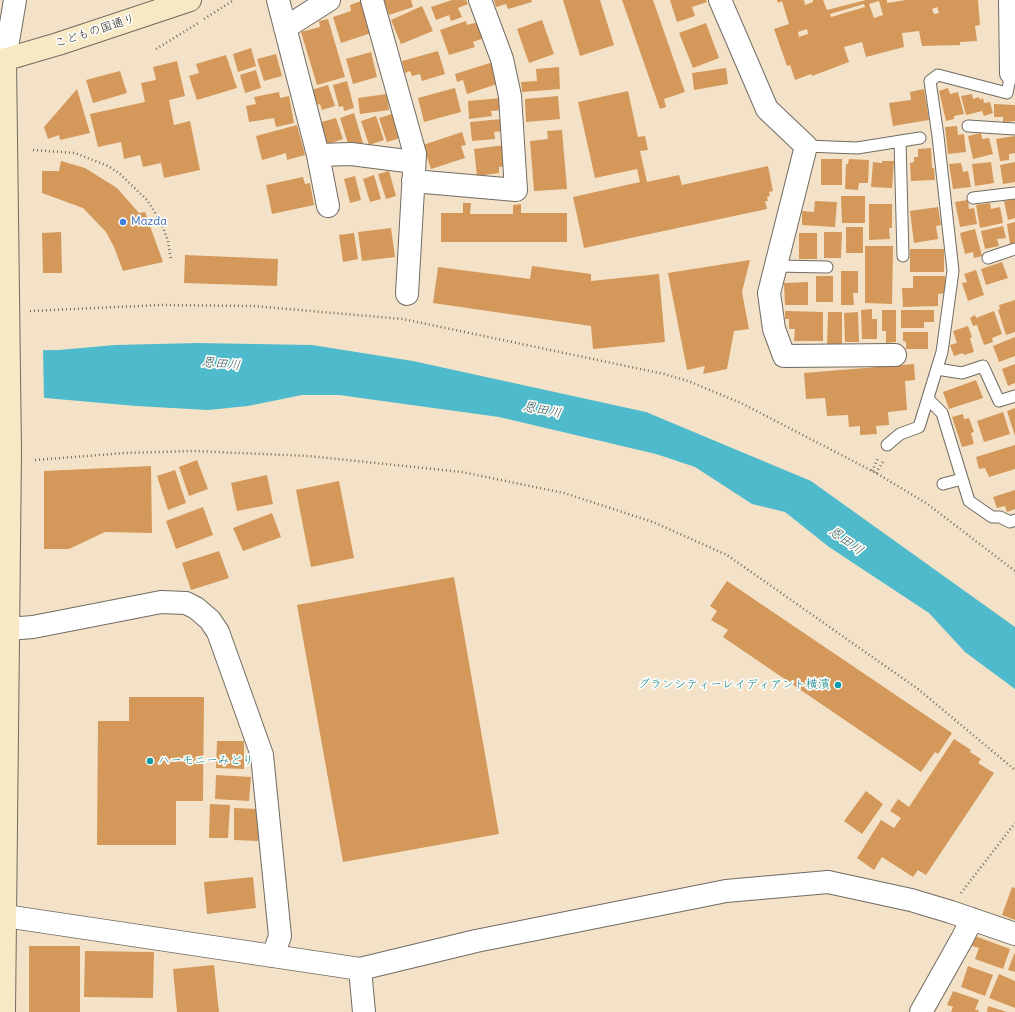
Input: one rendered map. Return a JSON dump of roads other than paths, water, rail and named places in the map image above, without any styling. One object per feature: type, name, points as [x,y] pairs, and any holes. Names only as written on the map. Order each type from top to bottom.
[{"type":"main road","name":"こどもの国通り","points":[[2,55],[58,44],[190,0]]},
{"type":"main road","points":[[2,55],[9,315],[7,465],[8,629],[4,679],[5,916],[2,963],[4,1012]]},
{"type":"street","points":[[2,55],[15,0]]},
{"type":"street","points":[[278,0],[318,155],[328,206]]},
{"type":"street","points":[[285,28],[329,0]]},
{"type":"street","points":[[372,0],[415,154],[407,294]]},
{"type":"street","points":[[318,155],[351,154],[414,171],[516,190],[510,96],[502,59],[480,0]]},
{"type":"street","points":[[720,0],[767,109],[806,146],[769,293],[774,329],[784,356],[895,355]]},
{"type":"street","points":[[1010,0],[1011,73]]},
{"type":"street","points":[[8,629],[32,627],[161,602],[186,603],[196,608],[210,620],[218,632],[262,755],[280,936],[273,956]]},
{"type":"street","points":[[5,916],[360,969],[476,941],[726,891],[828,882],[911,900],[1015,934]]},
{"type":"street","points":[[921,1012],[972,919]]},
{"type":"street","points":[[360,969],[364,1012]]},
{"type":"lane","points":[[888,445],[900,434],[919,427],[942,352],[953,271],[938,136],[930,81],[938,75],[1007,93],[1011,73]]},
{"type":"lane","points":[[968,126],[1015,129]]},
{"type":"lane","points":[[806,146],[857,148],[920,138]]},
{"type":"lane","points":[[900,141],[903,256]]},
{"type":"lane","points":[[973,198],[1015,193]]},
{"type":"lane","points":[[988,258],[1015,249]]},
{"type":"lane","points":[[776,266],[827,267]]},
{"type":"lane","points":[[937,369],[962,373],[983,366],[998,402],[1015,396]]},
{"type":"lane","points":[[928,399],[942,413],[969,501],[992,517],[1000,517],[1010,522],[1015,520]]},
{"type":"lane","points":[[943,484],[962,479]]},
{"type":"water","name":"恩田川","points":[[198,343],[312,345],[413,361],[646,412],[811,481],[1015,627],[1015,689],[965,652],[929,613],[829,547],[785,512],[752,504],[695,467],[656,454],[499,417],[339,395],[302,395],[248,406],[208,410],[136,406],[0,394],[0,351],[59,350],[115,345]]},
{"type":"place","name":"Mazda","points":[[123,222]]},
{"type":"place","name":"グランシティーレイディアント横濱","points":[[838,685]]},
{"type":"place","name":"ハーモニーみどり","points":[[150,761]]}]
